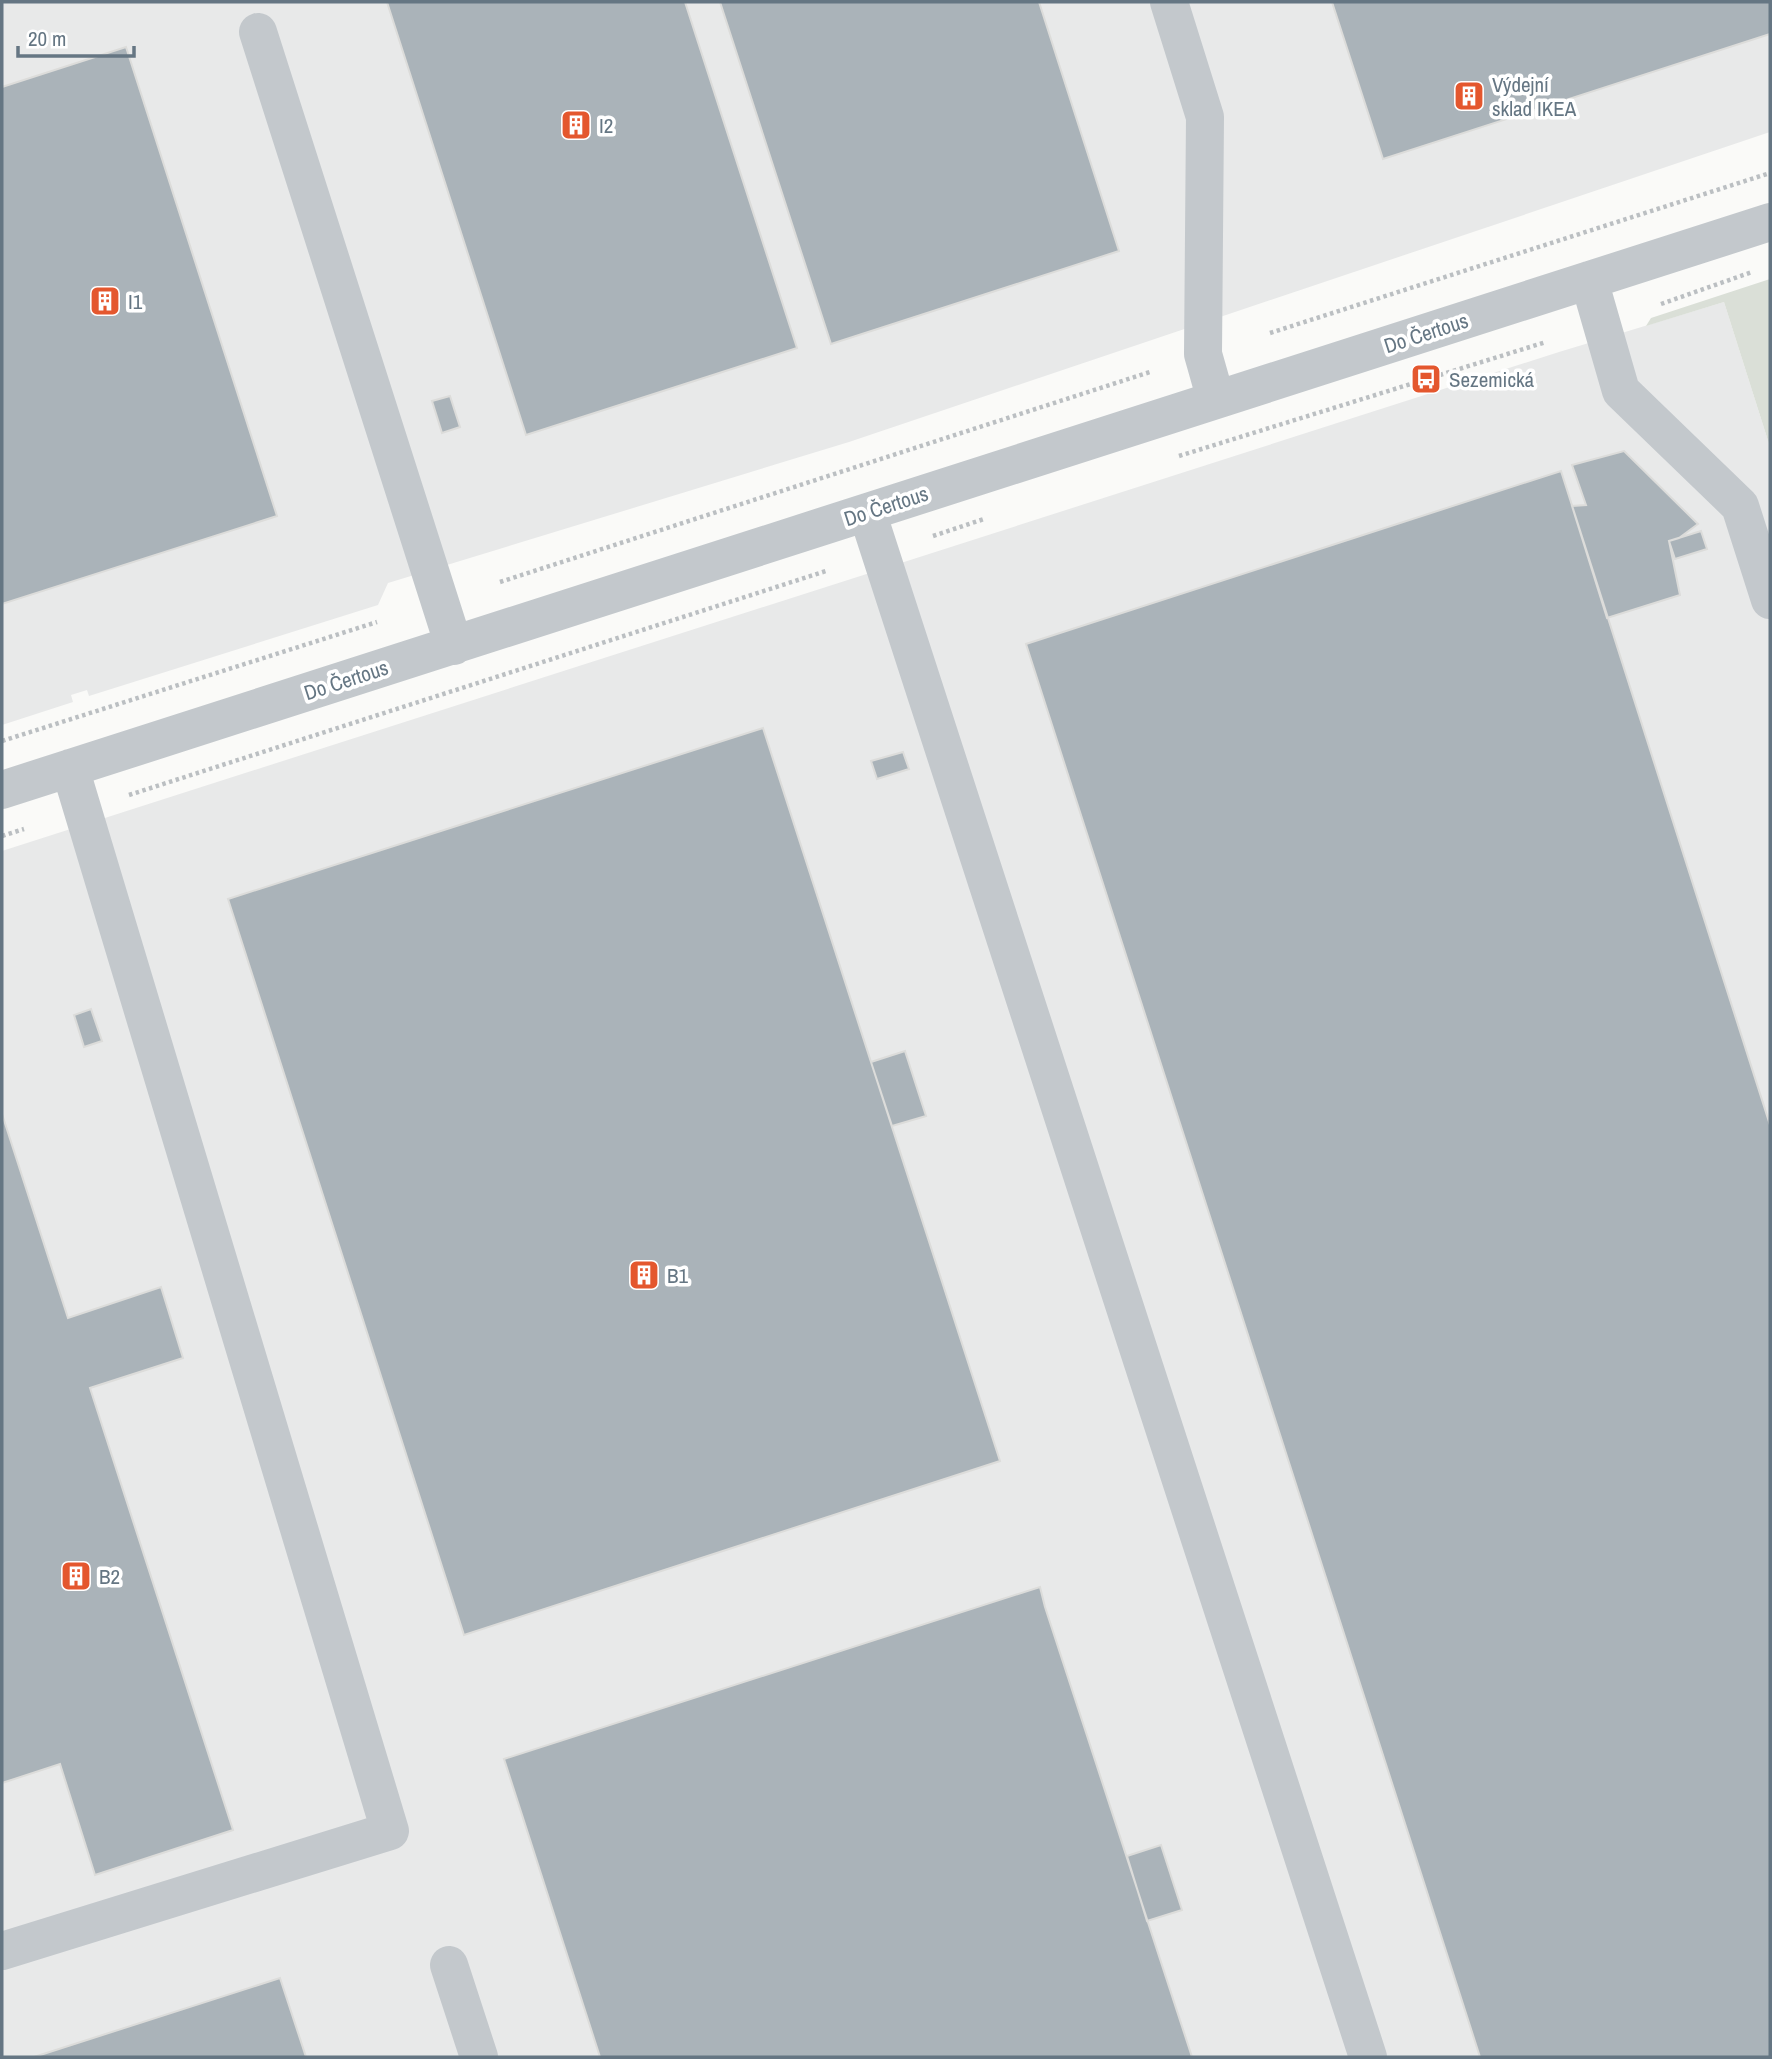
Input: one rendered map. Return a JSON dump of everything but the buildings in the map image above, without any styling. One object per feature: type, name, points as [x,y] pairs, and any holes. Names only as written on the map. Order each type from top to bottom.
[{"type":"street","points":[[1169,2],[1205,117],[1203,354],[1216,400]]},
{"type":"street","points":[[257,32],[454,646]]},
{"type":"street","name":"Do Čertous","points":[[2,790],[1770,222]]},
{"type":"street","points":[[1589,280],[1621,391],[1740,506],[1770,600]]},
{"type":"street","points":[[867,512],[1368,2057]]},
{"type":"street","points":[[2,1951],[390,1831],[71,768]]},
{"type":"street","points":[[449,1965],[479,2057]]},
{"type":"path","points":[[1270,333],[1770,173]]},
{"type":"path","points":[[1661,304],[1758,270]]},
{"type":"path","points":[[1308,416],[1546,342]]},
{"type":"path","points":[[500,582],[1150,372]]},
{"type":"path","points":[[129,796],[826,571]]},
{"type":"path","points":[[2,741],[377,622]]},
{"type":"path","points":[[2,836],[24,829]]},
{"type":"shaded area","points":[[2,2],[1770,2],[1770,132],[849,442],[388,583],[378,605],[89,696],[87,690],[71,695],[73,702],[2,725]]},
{"type":"shaded area","points":[[1770,279],[1770,447],[1724,302],[1646,326],[1651,318]]},
{"type":"shaded area","points":[[1724,302],[1770,447],[1770,2057],[2,2057],[2,851],[1559,352]]},
{"type":"place","name":"Výdejní sklad IKEA","points":[[1469,96]]},
{"type":"place","name":"I2","points":[[576,125]]},
{"type":"place","name":"I1","points":[[105,301]]},
{"type":"place","name":"Sezemická","points":[[1426,379]]},
{"type":"place","name":"B1","points":[[644,1275]]},
{"type":"place","name":"B2","points":[[76,1576]]}]
